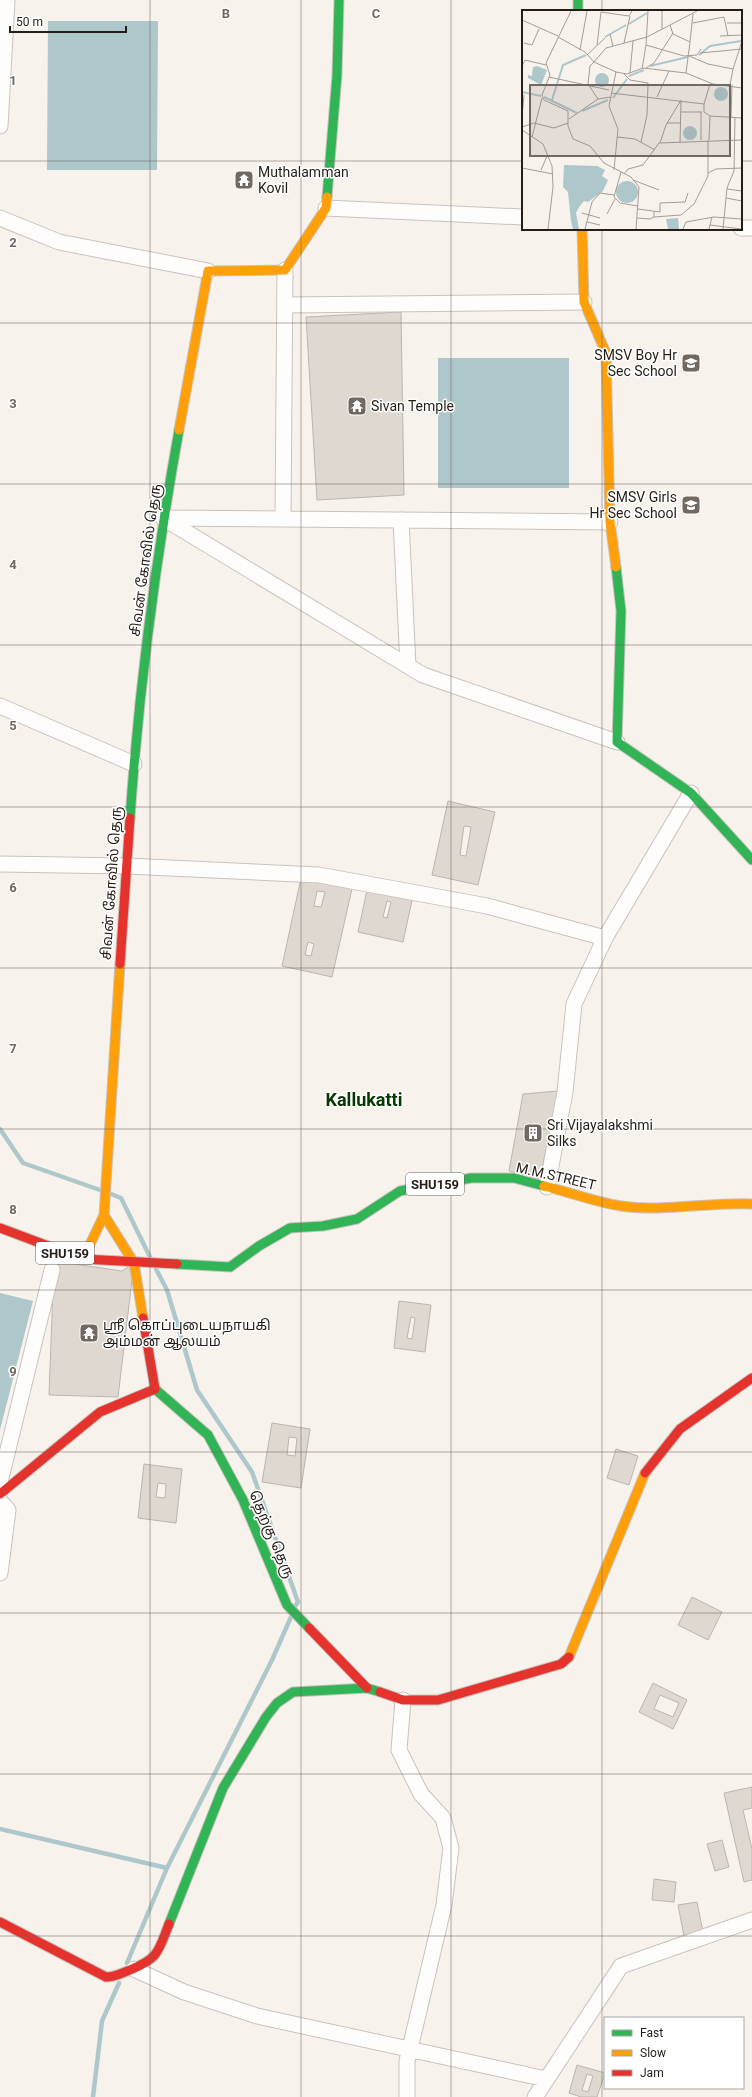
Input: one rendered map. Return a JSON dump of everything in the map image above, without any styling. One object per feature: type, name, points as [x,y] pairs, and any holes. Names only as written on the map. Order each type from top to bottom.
[{"type":"main road","points":[[208,271],[284,270],[326,208],[337,75],[339,0]]},
{"type":"main road","points":[[582,230],[584,302],[606,353],[610,522],[621,611],[617,742],[691,793],[752,860]]},
{"type":"main road","name":"சிவன் கோவில் தெரு","points":[[104,1215],[134,764],[163,518],[208,271]]},
{"type":"main road","name":"M.M.STREET","points":[[134,1263],[230,1267],[259,1246],[290,1228],[323,1226],[357,1219],[400,1192],[471,1178],[514,1178],[621,1206],[658,1207],[728,1203],[752,1204]]},
{"type":"main road","points":[[83,1259],[104,1215]]},
{"type":"main road","points":[[0,1494],[100,1412],[156,1389],[134,1263],[104,1215]]},
{"type":"main road","name":"SHU159","points":[[0,1228],[83,1259],[134,1263]]},
{"type":"main road","points":[[0,1922],[106,1977],[113,1977],[134,1969],[149,1962],[159,1950],[223,1788],[266,1717],[277,1703],[293,1692],[367,1688],[403,1700],[438,1700],[561,1664],[571,1655],[647,1469],[680,1429],[752,1378]]},
{"type":"main road","name":"தெற்கு தெரு","points":[[156,1389],[208,1435],[243,1500],[287,1605],[367,1688]]},
{"type":"street","points":[[0,3],[6,0],[0,126]]},
{"type":"street","points":[[326,208],[522,218]]},
{"type":"street","points":[[0,218],[59,242],[208,271]]},
{"type":"street","points":[[283,519],[284,270]]},
{"type":"street","points":[[284,305],[584,302]]},
{"type":"street","points":[[163,518],[610,522]]},
{"type":"street","points":[[163,518],[423,675],[617,742]]},
{"type":"street","points":[[401,520],[408,666]]},
{"type":"street","points":[[0,706],[134,764]]},
{"type":"street","points":[[547,1187],[565,1092],[574,1004],[605,938],[691,793]]},
{"type":"street","points":[[0,864],[127,866],[318,875],[487,906],[605,938]]},
{"type":"street","points":[[0,1482],[52,1270]]},
{"type":"street","points":[[0,1500],[8,1510],[0,1573]]},
{"type":"street","points":[[403,1700],[398,1750],[421,1794],[443,1818],[451,1848],[444,1905],[407,2061],[407,2097]]},
{"type":"street","points":[[535,2097],[621,1966],[752,1922]]},
{"type":"street","points":[[134,1969],[184,1992],[257,2016],[410,2051],[546,2079]]},
{"type":"water","points":[[48,21],[158,21],[157,170],[47,170]]},
{"type":"water","points":[[438,358],[569,358],[569,488],[438,488]]},
{"type":"water","points":[[0,1293],[33,1301],[0,1430]]},
{"type":"building","name":"Sivan Temple","points":[[401,312],[404,495],[317,500],[306,317]]},
{"type":"building","points":[[448,801],[495,812],[478,885],[432,875]],"holes":[[[464,826],[471,827],[466,856],[460,855]]]},
{"type":"building","points":[[303,869],[354,880],[332,977],[282,966]],"holes":[[[317,891],[325,892],[321,907],[314,906]],[[308,942],[314,944],[311,956],[305,955]]]},
{"type":"building","points":[[369,881],[414,891],[403,942],[358,932]],"holes":[[[387,901],[391,902],[387,918],[383,917]]]},
{"type":"building","name":"Sri Vijayalakshmi Silks","points":[[558,1091],[540,1179],[509,1171],[523,1094]]},
{"type":"building","name":"ஸ்ரீ கொப்புடையநாயகி அம்மன் ஆலயம்","points":[[54,1261],[122,1271],[134,1263],[118,1397],[49,1395]]},
{"type":"building","points":[[399,1301],[431,1305],[425,1352],[394,1348]],"holes":[[[411,1317],[415,1318],[412,1339],[407,1338]]]},
{"type":"building","points":[[272,1423],[310,1429],[301,1488],[262,1482]],"holes":[[[289,1437],[297,1438],[295,1456],[287,1455]]]},
{"type":"building","points":[[616,1449],[638,1456],[629,1485],[607,1478]]},
{"type":"building","points":[[144,1464],[182,1469],[176,1523],[138,1518]],"holes":[[[158,1483],[166,1484],[165,1498],[156,1497]]]},
{"type":"building","points":[[692,1597],[722,1612],[708,1640],[678,1625]]},
{"type":"building","points":[[653,1683],[687,1700],[673,1729],[639,1712]],"holes":[[[660,1695],[679,1703],[673,1717],[654,1709]]]},
{"type":"building","points":[[752,1787],[752,1808],[743,1810],[752,1849],[752,1880],[744,1882],[724,1793]]},
{"type":"building","points":[[722,1840],[729,1867],[715,1871],[707,1844]]},
{"type":"building","points":[[654,1879],[676,1882],[674,1902],[652,1900]]},
{"type":"building","points":[[697,1902],[703,1932],[684,1936],[678,1905]]},
{"type":"building","points":[[577,2065],[604,2073],[597,2097],[581,2097],[569,2093]],"holes":[[[587,2074],[593,2076],[588,2092],[582,2090]]]},
{"type":"waterway","points":[[0,1129],[23,1163],[100,1190]]},
{"type":"waterway","points":[[111,1194],[121,1198],[150,1257]]},
{"type":"waterway","points":[[156,1269],[167,1290],[197,1390],[252,1472],[298,1602],[296,1605]]},
{"type":"waterway","points":[[127,1963],[167,1868],[272,1660],[291,1617]]},
{"type":"waterway","points":[[0,1829],[167,1868]]},
{"type":"waterway","points":[[93,2097],[102,2021],[119,1983]]},
{"type":"traffic: fast","points":[[327,197],[337,75],[339,0]]},
{"type":"traffic: fast","points":[[578,0],[578,10]]},
{"type":"traffic: fast","points":[[130,818],[138,721],[149,623],[179,430]]},
{"type":"traffic: fast","points":[[616,567],[621,611],[617,742],[691,793],[752,860]]},
{"type":"traffic: fast","points":[[177,1264],[230,1267],[259,1246],[290,1228],[323,1226],[357,1219],[400,1191],[471,1178],[514,1178],[544,1186]]},
{"type":"traffic: fast","points":[[155,1389],[208,1435],[243,1500],[287,1605],[309,1628]]},
{"type":"traffic: fast","points":[[169,1924],[223,1788],[266,1717],[277,1703],[293,1692],[367,1688],[380,1692]]},
{"type":"traffic: slow","points":[[179,430],[208,271],[285,270],[326,208],[327,197]]},
{"type":"traffic: slow","points":[[582,230],[584,302],[606,353],[610,522],[616,567]]},
{"type":"traffic: slow","points":[[83,1259],[104,1215],[120,964]]},
{"type":"traffic: slow","points":[[544,1186],[602,1202],[637,1208],[752,1204]]},
{"type":"traffic: slow","points":[[104,1215],[134,1263],[143,1318]]},
{"type":"traffic: slow","points":[[569,1657],[645,1473]]},
{"type":"traffic: jam","points":[[120,964],[130,818]]},
{"type":"traffic: jam","points":[[0,1228],[83,1259],[177,1264]]},
{"type":"traffic: jam","points":[[0,1494],[100,1412],[155,1389],[143,1318]]},
{"type":"traffic: jam","points":[[645,1473],[680,1429],[752,1378]]},
{"type":"traffic: jam","points":[[309,1628],[367,1688]]},
{"type":"traffic: jam","points":[[380,1692],[403,1700],[438,1700],[561,1664],[569,1657]]},
{"type":"traffic: jam","points":[[0,1922],[106,1977],[115,1976],[140,1966],[152,1958],[159,1948],[169,1924]]},
{"type":"place","name":"Muthalamman Kovil","points":[[244,180]]},
{"type":"place","name":"SMSV Boy Hr Sec School","points":[[691,363]]},
{"type":"place","name":"Sivan Temple","points":[[357,406]]},
{"type":"place","name":"SMSV Girls Hr Sec School","points":[[691,505]]},
{"type":"place","name":"Sri Vijayalakshmi Silks","points":[[533,1133]]},
{"type":"place","name":"ஸ்ரீ கொப்புடையநாயகி அம்மன் ஆலயம்","points":[[89,1333]]},
{"type":"district","name":"Kallukatti","points":[[364,1100]]}]
